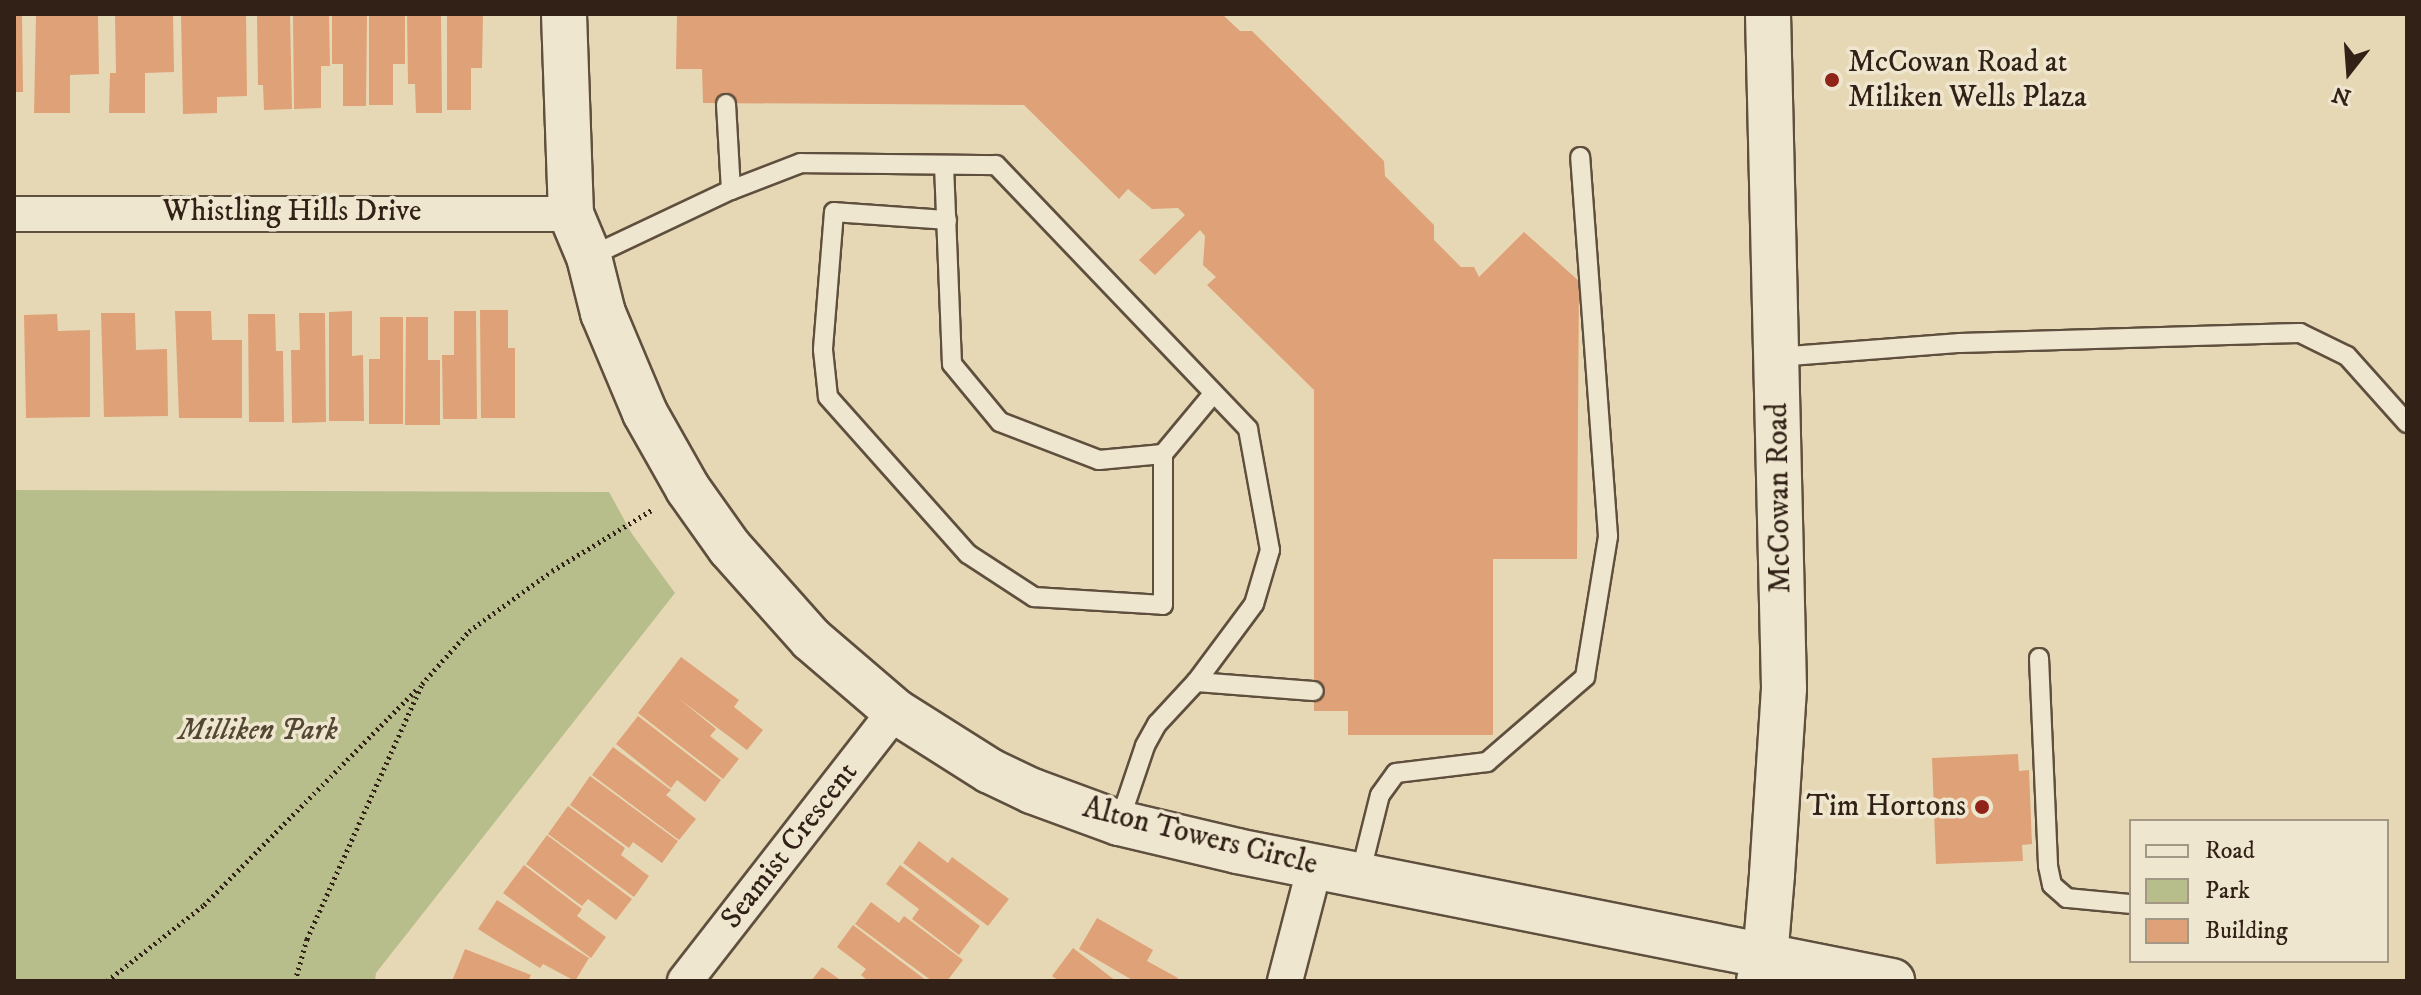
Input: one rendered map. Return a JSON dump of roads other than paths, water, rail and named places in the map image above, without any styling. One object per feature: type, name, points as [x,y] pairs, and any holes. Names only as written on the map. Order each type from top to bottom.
[{"type":"street","name":"Alton Towers Circle","points":[[564,14],[571,214],[589,257],[603,313],[645,413],[688,489],[730,548],[811,639],[895,711],[1004,778],[1119,823],[1315,866],[1649,931],[1762,969],[1892,981]]},
{"type":"street","name":"McCowan Road","points":[[1762,969],[1784,688],[1768,14]]},
{"type":"street","name":"Whistling Hills Drive","points":[[14,214],[571,214]]},
{"type":"street","name":"Seamist Crescent","points":[[685,981],[895,711]]},
{"type":"street","points":[[1285,981],[1315,866]]},
{"type":"lane","points":[[726,104],[731,190]]},
{"type":"lane","points":[[1360,875],[1380,795],[1396,773],[1487,762],[1585,677],[1608,536],[1580,157]]},
{"type":"lane","points":[[589,257],[731,190],[801,163],[996,165],[1248,429],[1270,550],[1254,604],[1196,682],[1176,700],[1145,746],[1119,823]]},
{"type":"lane","points":[[944,165],[952,364],[1000,422],[1099,460],[1163,454]]},
{"type":"lane","points":[[947,220],[834,212],[823,350],[828,397],[968,554],[1034,597],[1163,605],[1163,454],[1213,394]]},
{"type":"lane","points":[[1777,357],[1960,343],[2300,333],[2347,356],[2407,423]]},
{"type":"lane","points":[[2039,658],[2048,866],[2052,885],[2067,898],[2129,904]]},
{"type":"lane","points":[[1196,682],[1314,691]]},
{"type":"place","name":"McCowan Road at Miliken Wells Plaza","points":[[1832,80]]},
{"type":"place","name":"Tim Hortons","points":[[1982,807]]},
{"type":"park label","name":"Milliken Park","points":[[258,731]]}]
